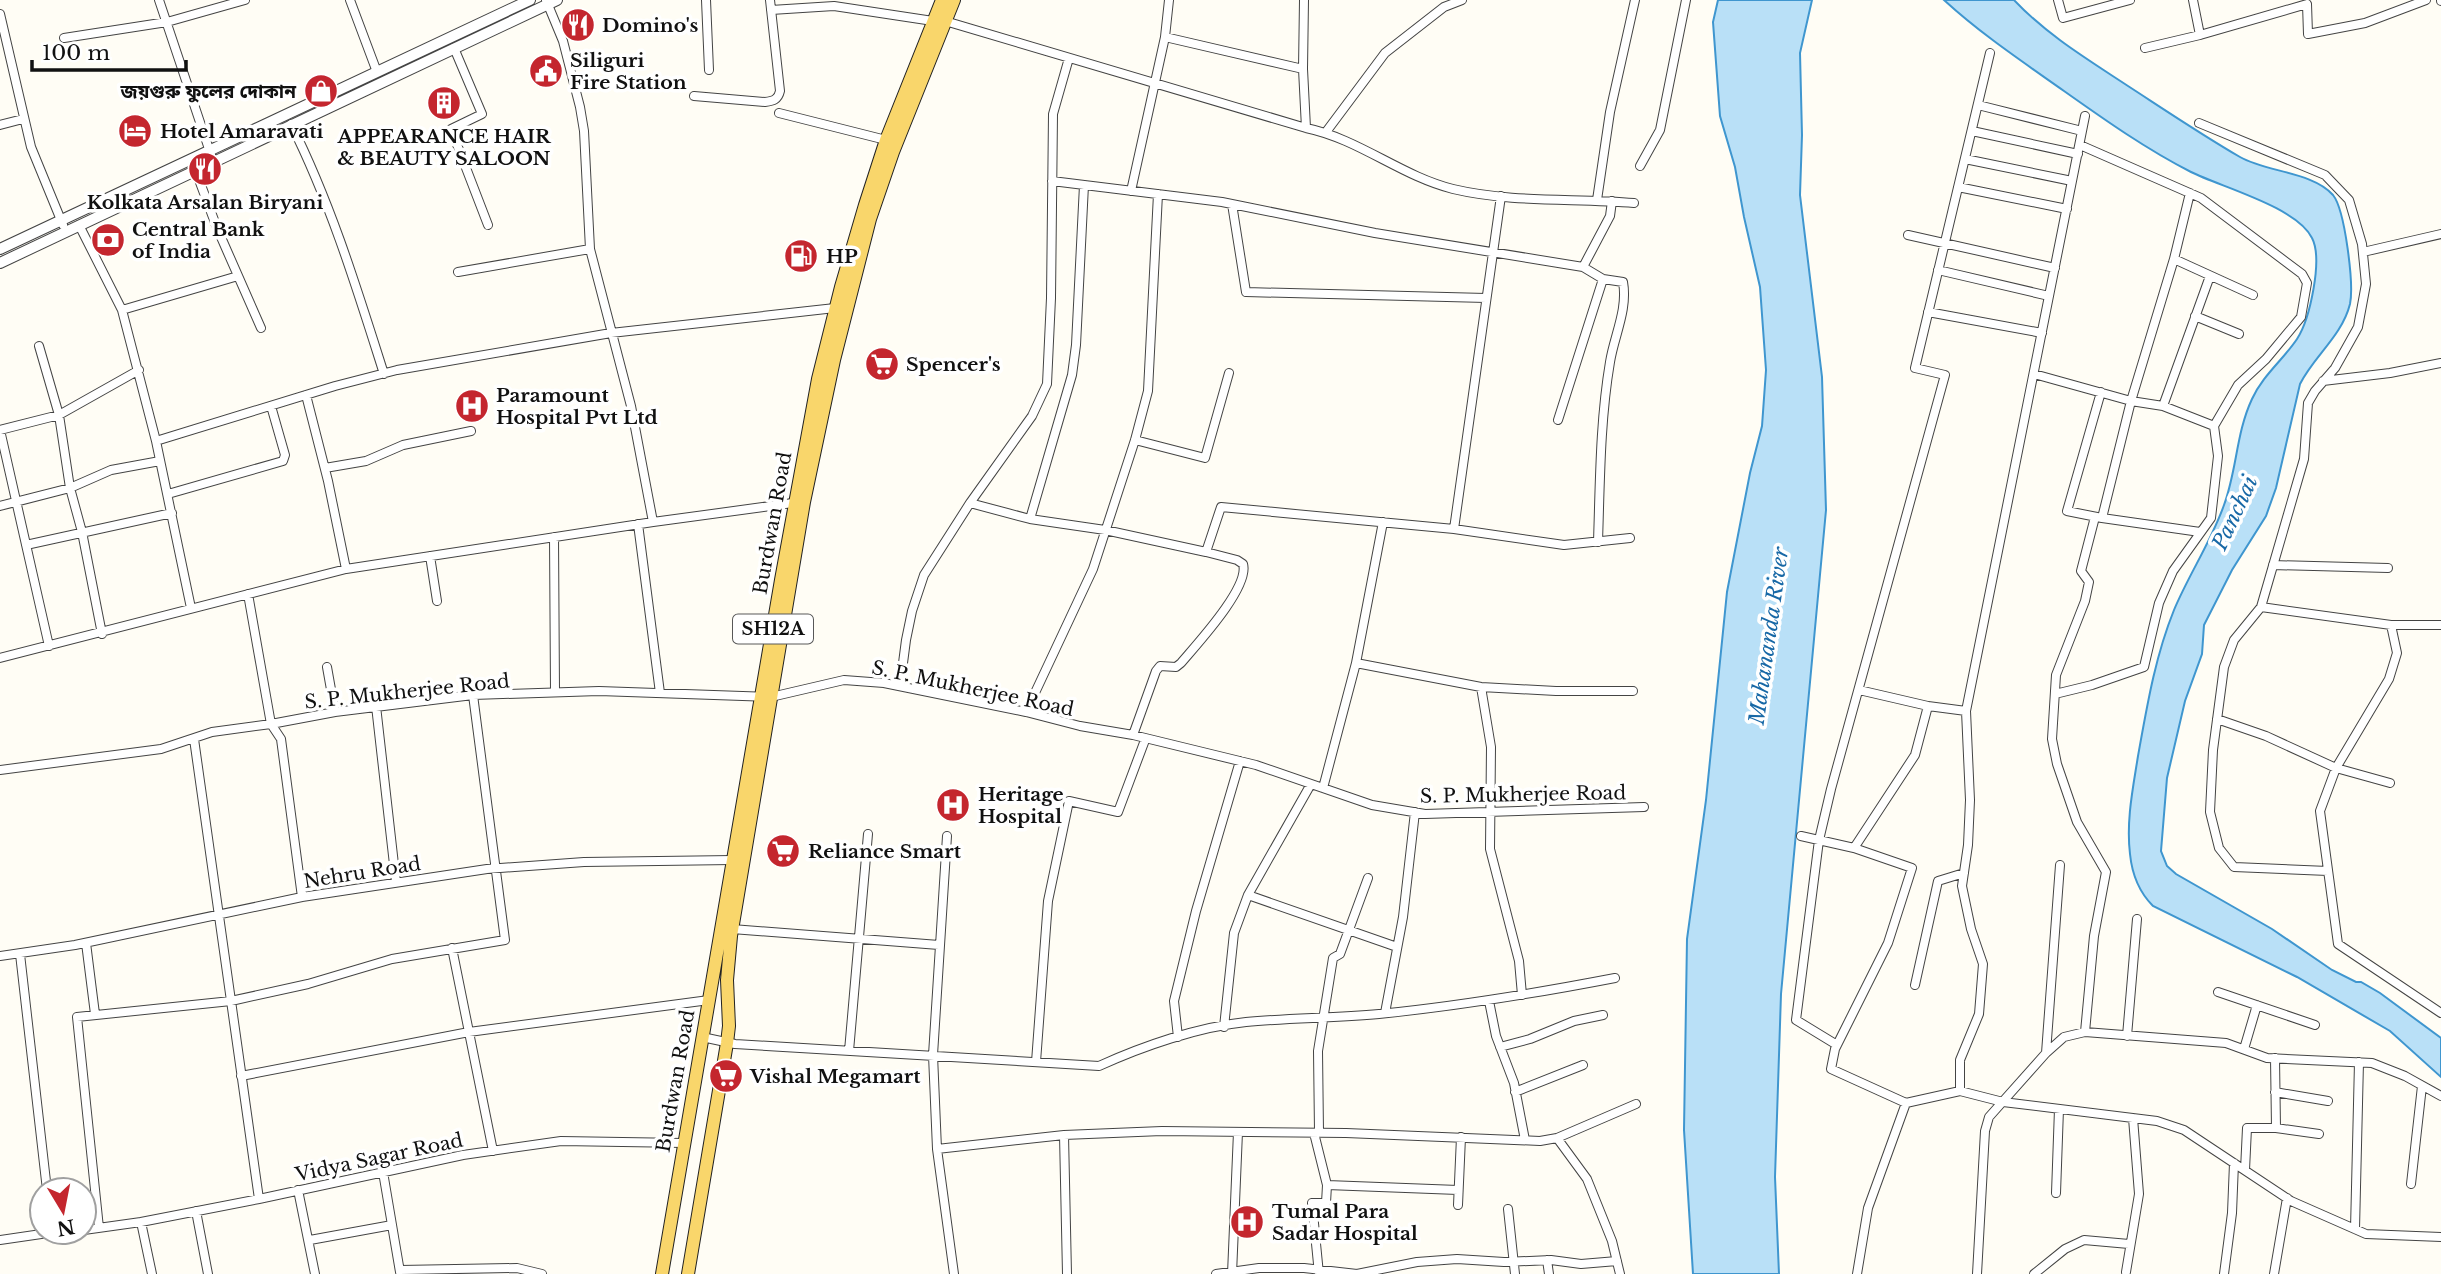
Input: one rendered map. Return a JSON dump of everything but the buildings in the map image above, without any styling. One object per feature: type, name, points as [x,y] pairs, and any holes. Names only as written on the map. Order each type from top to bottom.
[{"type":"main road","name":"Burdwan Road","points":[[800,502],[870,219],[939,21],[943,0]]},
{"type":"main road","name":"Burdwan Road","points":[[662,1274],[702,1037],[738,860],[800,502],[818,379],[854,240],[886,140],[939,21],[954,0]]},
{"type":"main road","name":"Burdwan Road","points":[[688,1274],[727,1043],[727,981],[738,860]]},
{"type":"street","points":[[159,0],[211,156]]},
{"type":"street","points":[[64,38],[167,22],[245,0]]},
{"type":"street","points":[[350,0],[377,72]]},
{"type":"street","points":[[0,249],[63,225],[211,156],[377,72],[530,0]]},
{"type":"street","points":[[706,0],[709,70]]},
{"type":"street","points":[[694,96],[765,102],[779,97],[770,0]]},
{"type":"street","points":[[1131,191],[1165,37],[1169,0]]},
{"type":"street","points":[[1304,0],[1306,128]]},
{"type":"street","points":[[1326,132],[1385,53],[1444,7],[1462,0]]},
{"type":"street","points":[[1597,200],[1610,112],[1634,0]]},
{"type":"street","points":[[1640,166],[1660,130],[1686,0]]},
{"type":"street","points":[[2058,0],[2063,18],[2130,0]]},
{"type":"street","points":[[2193,0],[2200,35]]},
{"type":"street","points":[[2145,48],[2200,35],[2309,2],[2308,34],[2365,23],[2426,0]]},
{"type":"street","points":[[0,263],[63,225],[79,225],[195,169],[211,156],[291,124],[550,1],[563,41],[584,131],[590,249],[631,406],[653,522]]},
{"type":"street","points":[[771,10],[834,6],[939,21],[1326,132],[1451,189],[1501,196],[1634,203]]},
{"type":"street","points":[[0,14],[30,147],[63,225]]},
{"type":"street","points":[[1165,37],[1303,69]]},
{"type":"street","points":[[453,48],[482,114],[451,129],[488,225]]},
{"type":"street","points":[[1837,1045],[1796,1020],[1819,840],[1830,789],[1945,374],[1914,368],[1990,53]]},
{"type":"street","points":[[900,686],[910,620],[924,575],[970,503],[1032,416],[1047,384],[1053,114],[1069,58]]},
{"type":"street","points":[[1978,105],[2082,131]]},
{"type":"street","points":[[779,113],[886,140]]},
{"type":"street","points":[[1960,1091],[1960,1060],[1979,1014],[1983,964],[1971,929],[1962,886],[1968,845],[1970,800],[1966,711],[2085,116]]},
{"type":"street","points":[[0,125],[23,119]]},
{"type":"street","points":[[2199,123],[2325,176],[2348,200],[2363,252],[2366,284],[2358,327],[2335,368],[2308,403],[2304,459],[2261,607],[2234,640],[2224,667],[2210,812],[2220,848],[2234,867],[2328,872]]},
{"type":"street","points":[[291,124],[313,167],[340,237],[384,374]]},
{"type":"street","points":[[1972,131],[2079,149],[2190,193],[2230,218],[2302,274],[2307,283],[2301,317],[2266,359],[2238,385],[2214,426],[2218,456],[2211,518],[2173,571],[2159,603],[2144,667],[2092,685],[2055,694]]},
{"type":"street","points":[[1965,159],[2073,181]]},
{"type":"street","points":[[195,169],[217,228],[261,328]]},
{"type":"street","points":[[1052,181],[1232,204],[1376,233],[1583,267],[1604,279],[1623,282],[1625,291],[1622,317],[1610,360],[1602,430],[1598,541]]},
{"type":"street","points":[[1030,519],[1072,374],[1076,345],[1084,185]]},
{"type":"street","points":[[1958,187],[2067,209]]},
{"type":"street","points":[[2085,1032],[2094,936],[2106,872],[2077,822],[2057,764],[2052,740],[2056,675],[2085,601],[2089,582],[2081,571],[2174,259],[2190,193]]},
{"type":"street","points":[[1026,712],[1093,569],[1148,391],[1158,194]]},
{"type":"street","points":[[1454,529],[1501,196]]},
{"type":"street","points":[[1583,267],[1610,216],[1612,201]]},
{"type":"street","points":[[1232,204],[1245,292],[1486,298]]},
{"type":"street","points":[[79,225],[122,310],[156,440],[191,608]]},
{"type":"street","points":[[2363,252],[2441,234]]},
{"type":"street","points":[[1908,235],[2055,268]]},
{"type":"street","points":[[458,272],[590,249]]},
{"type":"street","points":[[2174,259],[2253,296]]},
{"type":"street","points":[[1938,270],[2049,296]]},
{"type":"street","points":[[2163,406],[2210,275]]},
{"type":"street","points":[[122,310],[238,276]]},
{"type":"street","points":[[1558,420],[1604,279]]},
{"type":"street","points":[[156,440],[384,374],[611,332],[835,309]]},
{"type":"street","points":[[1928,312],[2042,332]]},
{"type":"street","points":[[2195,316],[2239,334]]},
{"type":"street","points":[[39,346],[59,415],[70,488],[82,532],[102,634]]},
{"type":"street","points":[[2323,381],[2379,375],[2441,363]]},
{"type":"street","points":[[49,646],[0,430],[59,415],[139,370]]},
{"type":"street","points":[[1135,440],[1205,458],[1229,373]]},
{"type":"street","points":[[2034,374],[2131,401],[2163,406],[2214,426]]},
{"type":"street","points":[[2101,393],[2067,511],[2200,532]]},
{"type":"street","points":[[306,395],[325,468],[346,569]]},
{"type":"street","points":[[168,494],[283,461],[285,455],[271,406]]},
{"type":"street","points":[[325,468],[366,461],[403,445],[471,431]]},
{"type":"street","points":[[0,506],[70,488],[111,470],[160,461]]},
{"type":"street","points":[[0,658],[102,634],[191,608],[346,569],[800,502]]},
{"type":"street","points":[[970,503],[1030,519],[1105,530],[1206,552],[1243,564],[1245,569],[1230,603],[1181,663],[1175,667],[1160,666],[1156,671],[1133,735]]},
{"type":"street","points":[[1206,552],[1221,507],[1454,529],[1564,545],[1630,538]]},
{"type":"street","points":[[26,545],[172,513]]},
{"type":"street","points":[[1324,788],[1356,663],[1383,522]]},
{"type":"street","points":[[638,524],[660,692]]},
{"type":"street","points":[[554,537],[555,692]]},
{"type":"street","points":[[430,556],[437,601]]},
{"type":"street","points":[[2273,565],[2388,568]]},
{"type":"street","points":[[248,594],[271,724],[281,739],[302,897]]},
{"type":"street","points":[[2261,607],[2391,625],[2441,625]]},
{"type":"street","points":[[2391,625],[2397,653],[2389,679],[2336,768],[2320,811],[2338,944],[2441,1013]]},
{"type":"street","points":[[1356,663],[1481,687],[1633,691]]},
{"type":"street","points":[[327,667],[335,712]]},
{"type":"street","name":"S. P. Mukherjee Road","points":[[0,771],[161,749],[212,732],[335,712],[473,695],[660,692],[766,697],[844,680],[900,686],[1133,735],[1240,761],[1373,805],[1415,812],[1643,807]]},
{"type":"street","points":[[1481,687],[1490,747],[1490,849],[1519,961],[1522,995]]},
{"type":"street","points":[[1858,690],[1928,706],[1966,711]]},
{"type":"street","points":[[99,1228],[77,1017],[230,1001],[308,984],[392,959],[505,940],[473,695]]},
{"type":"street","points":[[376,706],[396,882]]},
{"type":"street","points":[[1854,848],[1915,755],[1928,706]]},
{"type":"street","points":[[2217,719],[2266,736],[2336,768],[2390,783]]},
{"type":"street","points":[[194,739],[258,1199]]},
{"type":"street","points":[[1036,1062],[1048,901],[1069,801],[1118,812],[1145,740]]},
{"type":"street","points":[[1178,1037],[1174,1001],[1196,911],[1240,761]]},
{"type":"street","points":[[1224,1027],[1234,933],[1248,895],[1311,784]]},
{"type":"street","points":[[1385,1013],[1403,917],[1415,812]]},
{"type":"street","points":[[849,1052],[867,834]]},
{"type":"street","points":[[947,836],[933,1055],[937,1149],[954,1274]]},
{"type":"street","points":[[1801,836],[1854,848],[1912,868],[1888,943],[1837,1045],[1831,1069],[1906,1102],[1960,1091],[2003,1102],[2157,1121],[2184,1130],[2287,1198],[2366,1234],[2441,1237]]},
{"type":"street","name":"Nehru Road","points":[[0,956],[86,943],[302,897],[487,869],[584,862],[738,860]]},
{"type":"street","points":[[2046,1053],[2060,865]]},
{"type":"street","points":[[1915,985],[1938,881],[1964,873]]},
{"type":"street","points":[[1319,1272],[1312,1203],[1325,1203],[1327,1185],[1317,1132],[1318,1051],[1322,1017],[1333,958],[1340,954],[1368,878]]},
{"type":"street","points":[[1248,895],[1397,947]]},
{"type":"street","points":[[2127,1036],[2137,919]]},
{"type":"street","points":[[732,929],[939,945]]},
{"type":"street","points":[[86,943],[95,1014]]},
{"type":"street","points":[[452,948],[493,1151]]},
{"type":"street","points":[[20,954],[45,1176]]},
{"type":"street","points":[[702,1037],[727,1043],[849,1052],[1099,1066],[1133,1050],[1244,1023],[1385,1013],[1489,1001],[1615,978]]},
{"type":"street","points":[[2218,992],[2315,1025]]},
{"type":"street","points":[[241,1076],[469,1032],[709,1000]]},
{"type":"street","points":[[1489,1001],[1500,1047],[1516,1092],[1525,1140]]},
{"type":"street","points":[[2244,1049],[2257,1005]]},
{"type":"street","points":[[1500,1047],[1530,1039],[1574,1021],[1603,1015]]},
{"type":"street","points":[[1977,1274],[1985,1131],[1989,1117],[2046,1053],[2064,1037],[2085,1032],[2226,1042],[2267,1058],[2372,1063],[2441,1096]]},
{"type":"street","points":[[2275,1058],[2276,1128]]},
{"type":"street","points":[[2355,1229],[2359,1062]]},
{"type":"street","points":[[1516,1092],[1583,1065]]},
{"type":"street","points":[[2411,1184],[2422,1086]]},
{"type":"street","points":[[2275,1092],[2328,1101]]},
{"type":"street","points":[[1857,1274],[1868,1208],[1906,1102]]},
{"type":"street","points":[[937,1149],[1064,1135],[1162,1131],[1317,1132],[1540,1141],[1557,1138],[1636,1104]]},
{"type":"street","points":[[2056,1193],[2059,1109]]},
{"type":"street","points":[[2126,1272],[2139,1194],[2133,1118]]},
{"type":"street","points":[[2245,1170],[2246,1128],[2276,1128],[2319,1134]]},
{"type":"street","points":[[1232,1273],[1238,1132]]},
{"type":"street","points":[[1064,1135],[1067,1274]]},
{"type":"street","points":[[1458,1205],[1461,1137]]},
{"type":"street","points":[[1557,1138],[1587,1179],[1612,1241],[1620,1274]]},
{"type":"street","name":"Vidya Sagar Road","points":[[99,1228],[141,1222],[493,1151],[561,1141],[684,1143]]},
{"type":"street","points":[[2224,1274],[2232,1213],[2234,1163]]},
{"type":"street","points":[[383,1172],[400,1272],[517,1268],[542,1274]]},
{"type":"street","points":[[1327,1185],[1458,1190]]},
{"type":"street","points":[[298,1190],[316,1274]]},
{"type":"street","points":[[2274,1274],[2287,1198]]},
{"type":"street","points":[[1508,1209],[1515,1274]]},
{"type":"street","points":[[197,1211],[208,1274]]},
{"type":"street","points":[[141,1222],[152,1274]]},
{"type":"street","points":[[310,1240],[392,1225]]},
{"type":"street","points":[[0,1240],[28,1236]]},
{"type":"street","points":[[2034,1274],[2066,1249],[2084,1240],[2129,1244]]},
{"type":"street","points":[[1216,1274],[1259,1268],[1357,1274],[1417,1262],[1457,1259],[1513,1262],[1547,1260],[1581,1264],[1617,1261]]},
{"type":"street","points":[[1547,1260],[1549,1274]]},
{"type":"water","name":"Mahananda River","points":[[1718,0],[1812,0],[1800,53],[1800,195],[1822,377],[1826,510],[1781,994],[1775,1177],[1779,1274],[1693,1274],[1684,1130],[1687,939],[1706,800],[1727,592],[1762,426],[1766,370],[1760,287],[1735,167],[1720,116],[1713,22]]},
{"type":"water","name":"Panchai","points":[[1944,0],[2014,0],[2068,46],[2198,131],[2251,162],[2314,181],[2333,195],[2337,203],[2348,248],[2350,304],[2341,326],[2300,384],[2276,488],[2266,516],[2232,570],[2204,625],[2202,654],[2185,701],[2167,778],[2161,851],[2167,866],[2176,874],[2272,929],[2332,970],[2380,993],[2441,1038],[2441,1077],[2390,1031],[2297,977],[2153,906],[2140,889],[2131,861],[2129,829],[2132,792],[2148,700],[2162,646],[2174,610],[2224,505],[2252,399],[2302,330],[2316,274],[2312,238],[2304,227],[2275,207],[2191,172],[2126,134],[2002,47]]},
{"type":"place","name":"Domino's","points":[[578,25]]},
{"type":"place","name":"Siliguri Fire Station","points":[[546,71]]},
{"type":"place","name":"জয়গুরু ফুলের দোকান","points":[[321,91]]},
{"type":"place","name":"APPEARANCE HAIR & BEAUTY SALOON","points":[[444,103]]},
{"type":"place","name":"Hotel Amaravati","points":[[135,131]]},
{"type":"place","name":"Kolkata Arsalan Biryani","points":[[205,169]]},
{"type":"place","name":"Central Bank of India","points":[[108,240]]},
{"type":"place","name":"HP","points":[[801,256]]},
{"type":"place","name":"Spencer's","points":[[882,364]]},
{"type":"place","name":"Paramount Hospital Pvt Ltd","points":[[472,406]]},
{"type":"place","name":"Heritage Hospital","points":[[953,805]]},
{"type":"place","name":"Reliance Smart","points":[[783,851]]},
{"type":"place","name":"Vishal Megamart","points":[[726,1076]]},
{"type":"place","name":"Tumal Para Sadar Hospital","points":[[1247,1222]]}]
